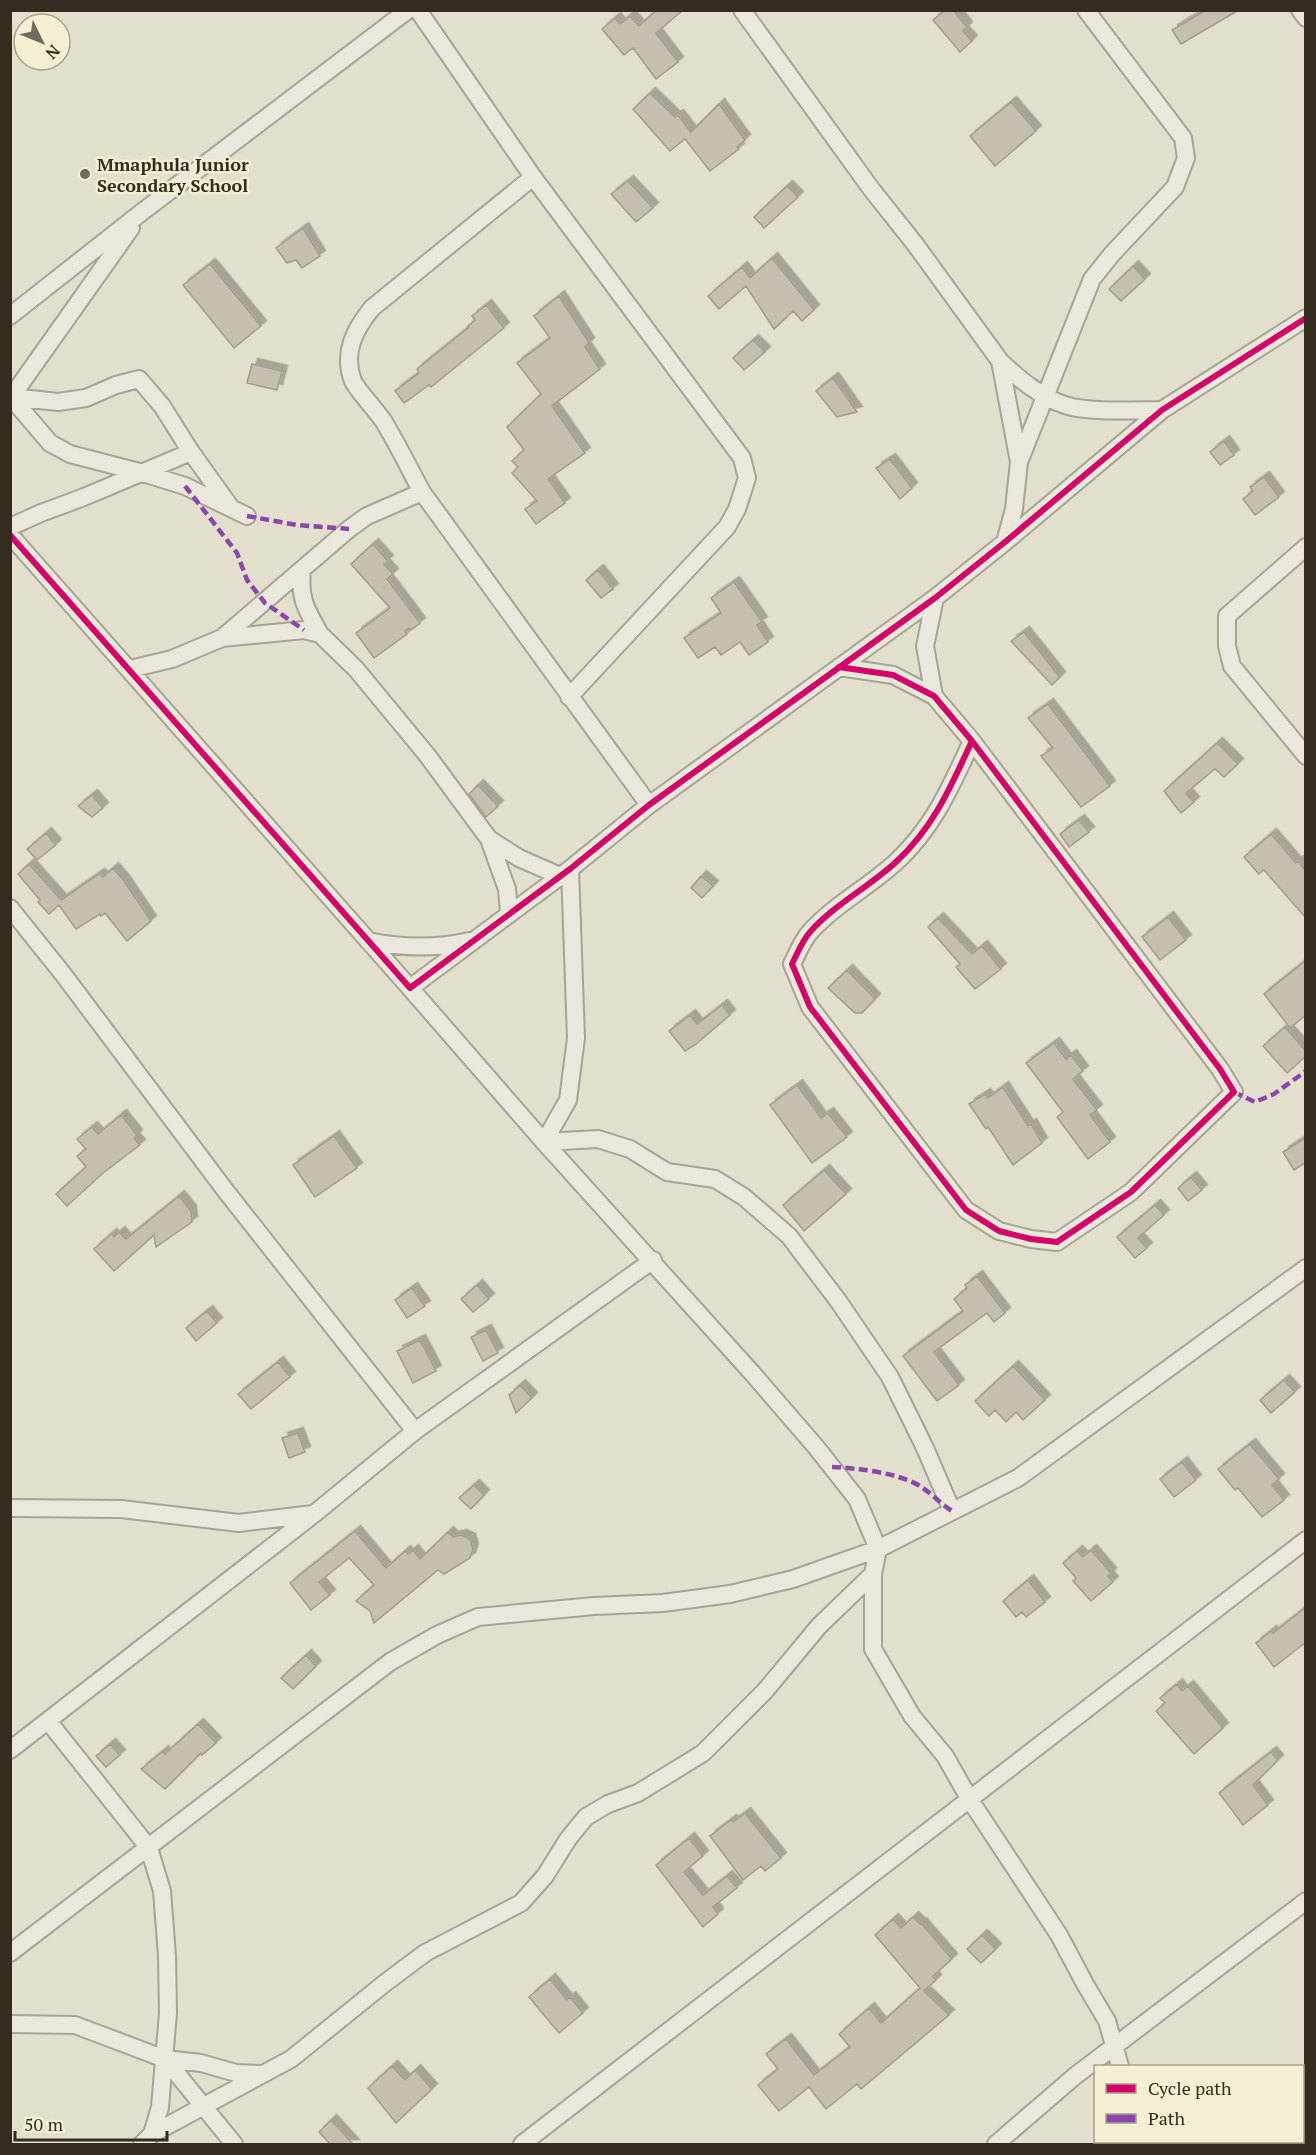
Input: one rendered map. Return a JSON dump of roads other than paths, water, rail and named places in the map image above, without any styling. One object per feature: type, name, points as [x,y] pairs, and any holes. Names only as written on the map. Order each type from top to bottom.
[{"type":"street","points":[[10,316],[142,212],[408,10]]},
{"type":"street","points":[[418,10],[533,177],[742,458],[747,478],[737,509],[727,527],[569,697]]},
{"type":"street","points":[[742,10],[872,190],[915,244],[1000,361],[1015,376],[1065,406],[1094,409],[1162,410]]},
{"type":"street","points":[[1005,542],[1014,508],[1019,462],[1092,279],[1119,246],[1175,187],[1186,158],[1183,138],[1086,10]]},
{"type":"street","points":[[533,177],[372,308],[359,323],[351,342],[353,382],[375,408],[396,441],[422,492],[649,805]]},
{"type":"street","points":[[11,397],[142,212]]},
{"type":"street","points":[[410,988],[565,872],[649,805],[935,598],[1162,410],[1305,318]]},
{"type":"street","points":[[1000,361],[1019,462]]},
{"type":"street","points":[[11,397],[58,402],[86,398],[116,385],[139,379],[162,406],[229,505]]},
{"type":"street","points":[[11,397],[50,443],[69,454],[143,472],[185,486],[229,505],[247,516]]},
{"type":"street","points":[[10,527],[191,452]]},
{"type":"street","points":[[130,669],[172,659],[222,638],[349,529],[367,516],[422,492]]},
{"type":"street","points":[[10,535],[544,1142],[653,1260],[802,1431],[857,1499],[878,1549],[873,1574],[873,1649],[912,1716],[945,1756],[970,1800],[1059,1935],[1107,2021],[1119,2065]]},
{"type":"street","points":[[1305,547],[1227,616],[1227,646],[1232,666],[1305,756]]},
{"type":"street","points":[[302,571],[300,589],[305,605],[320,634],[356,669],[427,755],[489,839],[507,889],[509,914]]},
{"type":"street","points":[[934,696],[925,646],[935,598]]},
{"type":"street","points":[[222,638],[304,630],[320,634]]},
{"type":"street","points":[[839,667],[893,675],[934,696],[972,741],[1220,1069],[1234,1092],[1131,1192],[1057,1242],[1031,1239],[999,1231],[966,1210],[810,1008],[792,964],[809,933],[843,903],[896,863],[919,837],[939,811],[972,741]]},
{"type":"street","points":[[489,839],[519,858],[565,872]]},
{"type":"street","points":[[544,1142],[568,1100],[576,1038],[565,872]]},
{"type":"street","points":[[10,908],[63,974],[218,1180],[415,1431]]},
{"type":"street","points":[[369,941],[392,946],[417,947],[450,945],[474,940]]},
{"type":"street","points":[[544,1142],[598,1139],[630,1149],[667,1172],[715,1179],[744,1197],[789,1236],[839,1302],[890,1377],[925,1448],[952,1511]]},
{"type":"street","points":[[10,1750],[314,1514],[415,1431],[653,1260]]},
{"type":"street","points":[[10,1953],[390,1662],[437,1635],[478,1617],[594,1606],[663,1603],[730,1594],[793,1579],[878,1549],[1018,1478],[1305,1268]]},
{"type":"street","points":[[10,1508],[121,1509],[239,1523],[314,1514]]},
{"type":"street","points":[[522,2145],[1305,1540]]},
{"type":"street","points":[[147,2140],[261,2074],[291,2060],[425,1953],[521,1903],[545,1876],[568,1839],[586,1817],[608,1804],[638,1792],[703,1753],[765,1691],[819,1626],[873,1574]]},
{"type":"street","points":[[48,1721],[149,1848],[162,1892],[168,2013],[160,2107],[147,2140]]},
{"type":"street","points":[[996,2145],[1075,2076],[1305,1901]]},
{"type":"street","points":[[10,2024],[75,2025],[165,2059],[201,2063],[236,2073],[261,2074]]},
{"type":"street","points":[[165,2059],[234,2145]]},
{"type":"place","name":"Mmaphula Junior Secondary School","points":[[85,174]]}]
